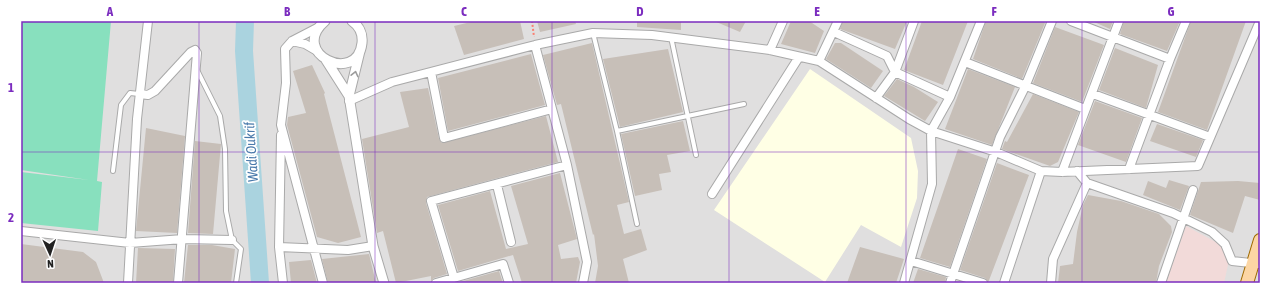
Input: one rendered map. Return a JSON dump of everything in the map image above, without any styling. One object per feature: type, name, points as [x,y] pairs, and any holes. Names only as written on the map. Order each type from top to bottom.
[{"type":"main road","points":[[1247,283],[1257,263],[1260,240]]},
{"type":"street","points":[[128,283],[137,119],[148,21]]},
{"type":"street","points":[[770,50],[783,21]]},
{"type":"street","points":[[819,61],[838,21]]},
{"type":"street","points":[[876,98],[895,72],[914,21]]},
{"type":"street","points":[[904,283],[932,184],[931,131],[950,97],[981,21]]},
{"type":"street","points":[[950,283],[1000,137],[1024,87],[1052,21]]},
{"type":"street","points":[[1071,21],[1170,59]]},
{"type":"street","points":[[1062,172],[1085,109],[1093,94],[1119,21]]},
{"type":"street","points":[[1129,169],[1170,59],[1186,21]]},
{"type":"street","points":[[349,98],[379,87],[431,72],[535,44],[593,32],[671,37],[770,50],[819,61],[909,120],[931,131],[996,152],[1042,171],[1062,172],[1198,166],[1260,21]]},
{"type":"street","points":[[349,98],[362,39],[358,27],[354,22]]},
{"type":"street","points":[[283,283],[279,247],[281,125],[286,78],[284,53],[286,46],[292,41],[321,23]]},
{"type":"street","points":[[318,51],[315,41],[321,23]]},
{"type":"street","points":[[834,32],[887,56],[895,72],[950,97]]},
{"type":"street","points":[[292,41],[305,44],[318,51],[326,60],[349,98],[373,246],[384,283]]},
{"type":"street","points":[[535,44],[567,165],[587,262],[583,283]]},
{"type":"street","points":[[140,94],[148,94],[155,91],[195,50],[197,54],[197,68],[178,283]]},
{"type":"street","points":[[326,60],[339,64],[345,63],[356,56],[360,50]]},
{"type":"street","points":[[712,194],[799,57]]},
{"type":"street","points":[[965,62],[1024,87],[1085,109]]},
{"type":"street","points":[[431,72],[444,138],[552,109]]},
{"type":"street","points":[[1093,94],[1210,137]]},
{"type":"street","points":[[281,125],[315,248],[323,283]]},
{"type":"street","points":[[449,280],[431,201],[497,185],[567,165]]},
{"type":"street","points":[[1004,283],[1042,171]]},
{"type":"street","points":[[1077,171],[1087,183],[1182,218],[1212,232],[1225,244],[1232,261],[1257,263]]},
{"type":"street","points":[[1051,283],[1053,259],[1087,183]]},
{"type":"street","points":[[497,185],[512,242]]},
{"type":"street","points":[[1162,283],[1182,218],[1193,190]]},
{"type":"street","points":[[21,231],[130,243],[183,239],[232,240]]},
{"type":"street","points":[[279,247],[348,250],[373,246]]},
{"type":"street","points":[[911,261],[983,283]]},
{"type":"street","points":[[436,283],[503,264],[509,283]]},
{"type":"lane","points":[[593,32],[617,131],[637,224]]},
{"type":"lane","points":[[671,37],[696,155]]},
{"type":"lane","points":[[197,68],[220,116],[225,149],[226,211],[232,240],[241,249],[236,283]]},
{"type":"lane","points":[[113,171],[121,105],[130,93],[140,94]]},
{"type":"lane","points":[[617,131],[744,104]]},
{"type":"path","points":[[532,21],[535,44]]},
{"type":"shaded area","points":[[21,21],[1260,21],[1260,283],[21,283]]},
{"type":"shaded area","points":[[810,69],[911,138],[918,171],[917,198],[901,247],[861,225],[825,282],[714,210]]},
{"type":"shaded area","points":[[1186,226],[1223,246],[1229,260],[1224,283],[1166,283]]},
{"type":"green space","points":[[21,21],[111,21],[97,181],[102,182],[98,231],[21,223],[21,172],[89,180],[21,170]]},
{"type":"building","points":[[475,21],[520,21],[524,39],[464,55],[454,26]]},
{"type":"building","points":[[537,21],[575,21],[576,24],[540,32]]},
{"type":"building","points":[[637,21],[681,21],[681,30],[637,27]]},
{"type":"building","points":[[714,21],[746,21],[740,32]]},
{"type":"building","points":[[791,21],[809,21],[824,31],[815,53],[781,44]]},
{"type":"building","points":[[843,21],[907,21],[895,49],[840,29]]},
{"type":"building","points":[[922,21],[968,21],[943,85],[904,70]]},
{"type":"building","points":[[986,21],[1044,21],[1045,23],[1022,79],[973,59]]},
{"type":"building","points":[[1092,21],[1113,21],[1110,29]]},
{"type":"building","points":[[1124,21],[1180,21],[1167,51],[1120,34]]},
{"type":"building","points":[[1191,21],[1246,21],[1207,130],[1158,112]]},
{"type":"building","points":[[1055,27],[1104,45],[1082,102],[1033,83]]},
{"type":"building","points":[[592,43],[629,202],[617,205],[624,234],[641,229],[647,250],[623,259],[629,283],[595,283],[598,266],[594,234],[593,235],[561,104],[557,105],[543,55]]},
{"type":"building","points":[[835,43],[841,43],[883,71],[871,88],[826,59]]},
{"type":"building","points":[[1115,48],[1158,65],[1146,108],[1099,90]]},
{"type":"building","points":[[668,49],[683,112],[620,127],[603,59]]},
{"type":"building","points":[[531,54],[545,105],[448,131],[438,78]]},
{"type":"building","points":[[312,65],[325,93],[324,94],[361,237],[338,243],[317,237],[287,125],[288,117],[306,113],[293,71]]},
{"type":"building","points":[[968,69],[1015,87],[992,145],[945,129]]},
{"type":"building","points":[[897,79],[914,87],[938,102],[925,121],[884,96]]},
{"type":"building","points":[[428,88],[439,139],[442,143],[546,116],[558,162],[427,197],[426,203],[447,274],[434,278],[431,281],[431,276],[396,283],[383,231],[377,233],[362,139],[409,127],[400,92]]},
{"type":"building","points":[[1033,94],[1079,112],[1058,162],[1050,166],[1002,149],[1005,141],[1007,142]]},
{"type":"building","points":[[1095,101],[1142,118],[1126,162],[1078,145]]},
{"type":"building","points":[[683,121],[690,151],[667,155],[671,172],[659,174],[662,190],[635,196],[621,134]]},
{"type":"building","points":[[1157,124],[1203,140],[1196,157],[1150,141]]},
{"type":"building","points":[[146,128],[185,136],[177,233],[136,231]]},
{"type":"building","points":[[195,141],[221,144],[213,234],[188,233]]},
{"type":"building","points":[[958,149],[987,159],[950,267],[920,258]]},
{"type":"building","points":[[997,163],[1029,175],[988,283],[985,278],[960,270]]},
{"type":"building","points":[[560,173],[577,239],[558,245],[561,259],[578,257],[580,262],[576,283],[522,283],[513,255],[458,271],[438,205],[490,191],[506,249],[528,244],[511,186]]},
{"type":"building","points":[[1169,180],[1189,186],[1180,210],[1143,195],[1148,181],[1166,188]]},
{"type":"building","points":[[1238,181],[1260,183],[1260,200],[1245,196],[1233,233],[1190,215],[1201,182]]},
{"type":"building","points":[[1088,195],[1121,201],[1159,214],[1171,226],[1172,232],[1159,266],[1156,283],[1058,283],[1060,266],[1073,264],[1077,232],[1083,205]]},
{"type":"building","points":[[21,244],[83,252],[96,262],[104,283],[21,283]]},
{"type":"building","points":[[188,245],[212,245],[235,249],[231,283],[184,283]]},
{"type":"building","points":[[860,247],[904,259],[896,283],[847,283]]},
{"type":"building","points":[[138,248],[175,249],[173,283],[136,283]]},
{"type":"building","points":[[369,254],[376,283],[328,283],[322,259]]},
{"type":"building","points":[[311,260],[317,283],[291,283],[289,262]]},
{"type":"building","points":[[918,269],[946,277],[945,283],[913,283]]},
{"type":"building","points":[[499,271],[503,283],[456,283]]},
{"type":"waterway","name":"Wadi Oukrif","points":[[245,21],[244,51],[260,283]]}]
